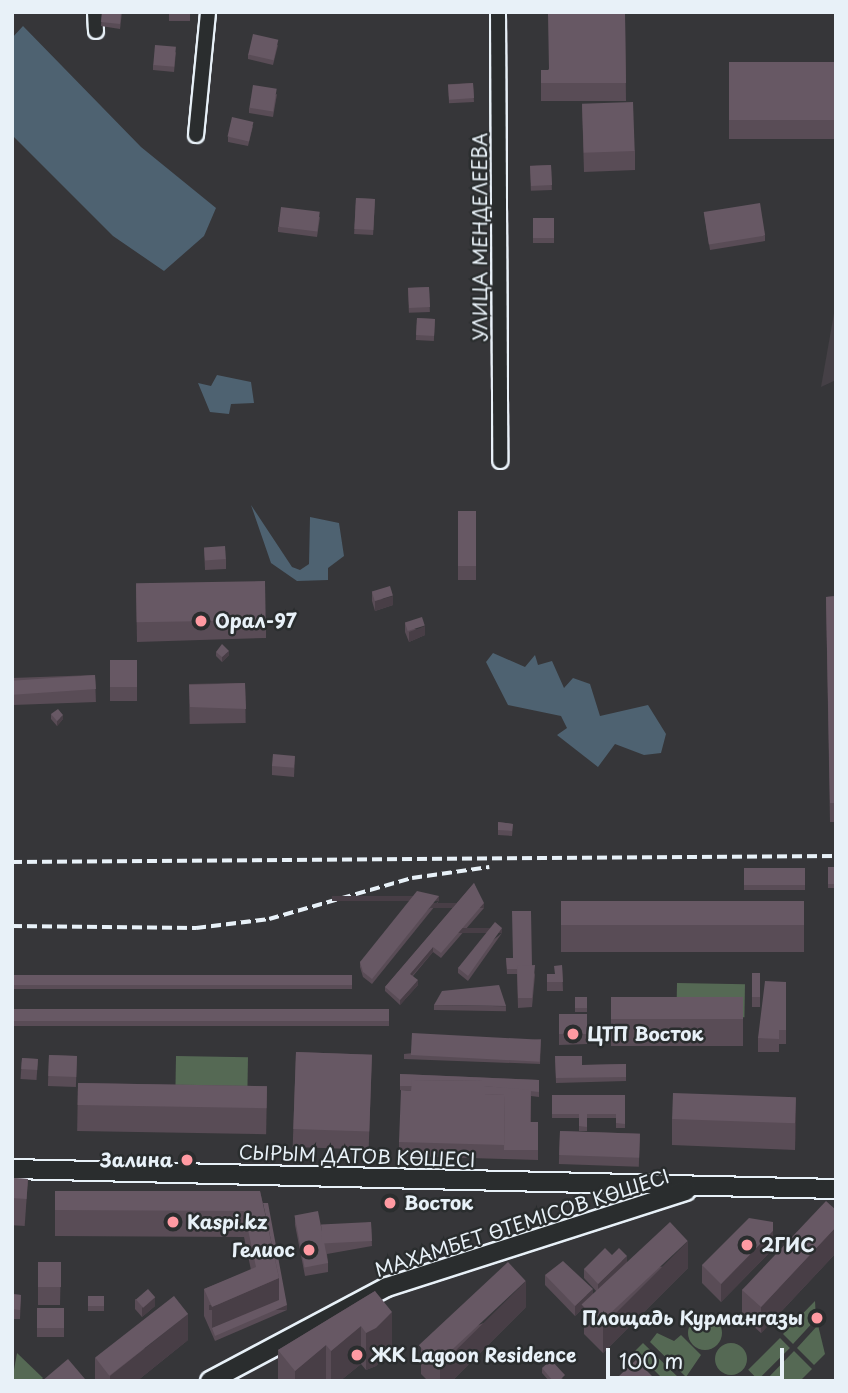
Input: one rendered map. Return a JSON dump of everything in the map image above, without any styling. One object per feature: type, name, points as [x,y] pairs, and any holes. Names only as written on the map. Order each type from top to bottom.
[{"type":"main road","name":"СЫРЫМ ДАТОВ КӨШЕСІ","points":[[12,1169],[836,1189]]},
{"type":"main road","name":"МАХАМБЕТ ӨТЕМІСОВ КӨШЕСІ","points":[[210,1381],[387,1287],[700,1187]]},
{"type":"street","points":[[95,12],[96,31]]},
{"type":"street","points":[[196,135],[208,12]]},
{"type":"street","name":"УЛИЦА МЕНДЕЛЕЕВА","points":[[498,12],[500,461]]},
{"type":"shaded area","points":[[836,302],[836,380],[821,387]]},
{"type":"green space","points":[[677,983],[745,984],[744,1017],[676,1016]]},
{"type":"green space","points":[[176,1056],[248,1057],[247,1088],[175,1087]]},
{"type":"green space","points":[[815,1301],[816,1319],[793,1344],[783,1334]]},
{"type":"green space","points":[[705,1316],[717,1321],[722,1333],[717,1345],[705,1350],[693,1345],[688,1333],[693,1321]]},
{"type":"green space","points":[[818,1325],[825,1354],[814,1365],[797,1348]]},
{"type":"green space","points":[[657,1333],[674,1341],[681,1335],[701,1355],[686,1377],[650,1342]]},
{"type":"green space","points":[[780,1338],[790,1348],[758,1380],[748,1370]]},
{"type":"green space","points":[[643,1343],[682,1381],[660,1376],[635,1351]]},
{"type":"green space","points":[[731,1343],[743,1347],[747,1359],[743,1371],[731,1375],[719,1371],[715,1359],[719,1347]]},
{"type":"green space","points":[[794,1351],[812,1369],[800,1381],[765,1381]]},
{"type":"green space","points":[[17,1353],[43,1378],[40,1381],[12,1381]]},
{"type":"water","points":[[23,26],[141,147],[216,208],[204,236],[164,271],[113,236],[12,135],[12,38]]},
{"type":"water","points":[[217,375],[251,382],[254,403],[231,404],[229,414],[210,412],[198,383],[211,386]]},
{"type":"water","points":[[251,505],[292,567],[300,570],[309,564],[310,517],[339,523],[344,556],[328,568],[328,580],[297,581],[271,563]]},
{"type":"water","points":[[493,653],[525,667],[535,655],[538,665],[552,661],[564,688],[573,678],[590,684],[600,716],[648,705],[666,734],[661,753],[644,755],[615,744],[598,767],[557,735],[567,728],[561,716],[508,705],[486,662]]},
{"type":"building","points":[[102,12],[121,12],[120,24],[101,22]]},
{"type":"building","points":[[548,14],[625,14],[626,83],[541,83],[541,70],[549,70]]},
{"type":"building","points":[[253,34],[278,40],[274,60],[248,54]]},
{"type":"building","points":[[155,45],[176,47],[174,67],[153,65]]},
{"type":"building","points":[[729,62],[836,62],[836,120],[729,120]]},
{"type":"building","points":[[473,83],[474,98],[449,100],[448,85]]},
{"type":"building","points":[[253,85],[277,89],[273,111],[249,108]]},
{"type":"building","points":[[633,102],[635,151],[584,153],[582,104]]},
{"type":"building","points":[[232,117],[253,122],[249,141],[228,136]]},
{"type":"building","points":[[551,165],[552,185],[531,186],[530,166]]},
{"type":"building","points":[[356,198],[375,199],[373,230],[354,229]]},
{"type":"building","points":[[760,203],[765,236],[709,245],[704,212]]},
{"type":"building","points":[[281,207],[320,212],[317,232],[279,227]]},
{"type":"building","points":[[533,218],[554,218],[554,238],[533,238]]},
{"type":"building","points":[[429,287],[430,307],[409,308],[408,288]]},
{"type":"building","points":[[417,318],[435,319],[434,336],[416,335]]},
{"type":"building","points":[[458,511],[476,511],[476,566],[458,566]]},
{"type":"building","points":[[225,546],[226,559],[205,560],[204,547]]},
{"type":"building","points":[[265,581],[266,620],[137,622],[136,583]]},
{"type":"building","points":[[390,586],[393,596],[375,601],[372,592]]},
{"type":"building","points":[[836,596],[836,803],[830,803],[826,597]]},
{"type":"building","points":[[422,617],[425,626],[408,631],[405,623]]},
{"type":"building","points":[[222,644],[229,651],[222,657],[216,652]]},
{"type":"building","points":[[110,660],[137,660],[137,687],[110,687]]},
{"type":"building","points":[[95,675],[96,689],[13,695],[12,681]]},
{"type":"building","points":[[245,683],[246,709],[190,707],[189,685]]},
{"type":"building","points":[[58,709],[63,715],[57,721],[51,714]]},
{"type":"building","points":[[273,754],[295,756],[294,768],[272,766]]},
{"type":"building","points":[[498,822],[513,824],[512,831],[498,830]]},
{"type":"building","points":[[828,867],[836,867],[836,884],[828,884]]},
{"type":"building","points":[[744,868],[805,868],[805,885],[744,885]]},
{"type":"building","points":[[474,883],[484,903],[441,953],[433,947],[410,974],[418,980],[400,1000],[385,987]]},
{"type":"building","points":[[417,891],[439,896],[372,979],[363,972],[360,962]]},
{"type":"building","points":[[561,901],[804,901],[804,925],[561,925]]},
{"type":"building","points":[[512,911],[531,911],[532,966],[507,969],[506,958],[513,958]]},
{"type":"building","points":[[495,922],[502,928],[468,976],[458,968]]},
{"type":"building","points":[[535,965],[532,998],[518,998],[517,966]]},
{"type":"building","points":[[562,965],[563,982],[547,982],[547,974],[555,974],[554,966]]},
{"type":"building","points":[[752,973],[760,973],[760,997],[752,997]]},
{"type":"building","points":[[12,975],[352,975],[352,985],[12,985]]},
{"type":"building","points":[[765,981],[786,982],[786,1030],[779,1030],[779,1039],[758,1038]]},
{"type":"building","points":[[499,985],[506,1006],[434,1005],[442,991]]},
{"type":"building","points":[[575,997],[587,997],[587,1008],[575,1008]]},
{"type":"building","points":[[611,997],[743,997],[743,1019],[611,1019]]},
{"type":"building","points":[[12,1009],[389,1009],[389,1021],[12,1021]]},
{"type":"building","points":[[559,1014],[587,1014],[587,1034],[559,1034]]},
{"type":"building","points":[[412,1033],[541,1040],[540,1062],[411,1055]]},
{"type":"building","points":[[296,1052],[372,1055],[369,1132],[293,1129]]},
{"type":"building","points":[[49,1055],[77,1056],[76,1077],[48,1076]]},
{"type":"building","points":[[555,1056],[582,1056],[582,1065],[626,1064],[626,1077],[556,1078]]},
{"type":"building","points":[[22,1058],[38,1059],[37,1070],[21,1069]]},
{"type":"building","points":[[400,1074],[539,1080],[539,1092],[484,1086],[484,1081],[412,1080],[412,1086],[400,1086]]},
{"type":"building","points":[[412,1080],[484,1081],[484,1094],[505,1095],[504,1145],[399,1142],[401,1090],[411,1091]]},
{"type":"building","points":[[78,1083],[267,1086],[267,1108],[78,1105]]},
{"type":"building","points":[[484,1086],[531,1090],[530,1122],[538,1122],[538,1150],[504,1150],[505,1095],[484,1094]]},
{"type":"building","points":[[673,1093],[796,1097],[795,1123],[672,1119]]},
{"type":"building","points":[[552,1095],[625,1095],[625,1124],[616,1123],[616,1114],[587,1114],[587,1127],[579,1126],[579,1114],[552,1114]]},
{"type":"building","points":[[560,1131],[640,1134],[639,1158],[559,1155]]},
{"type":"building","points":[[12,1178],[28,1179],[27,1199],[12,1198]]},
{"type":"building","points":[[55,1191],[260,1191],[279,1278],[212,1307],[204,1289],[256,1267],[244,1211],[55,1210]]},
{"type":"building","points":[[826,1201],[836,1210],[836,1227],[761,1307],[742,1290]]},
{"type":"building","points":[[263,1203],[268,1203],[287,1305],[215,1336],[212,1328],[279,1300],[279,1278]]},
{"type":"building","points":[[318,1211],[328,1263],[305,1268],[294,1216]]},
{"type":"building","points":[[749,1218],[773,1222],[773,1231],[721,1284],[702,1265]]},
{"type":"building","points":[[371,1222],[372,1241],[322,1244],[321,1225]]},
{"type":"building","points":[[670,1222],[688,1241],[599,1324],[582,1305]]},
{"type":"building","points":[[605,1248],[612,1255],[619,1248],[627,1256],[598,1284],[584,1269]]},
{"type":"building","points":[[563,1261],[593,1289],[575,1306],[545,1275]]},
{"type":"building","points":[[38,1262],[61,1262],[61,1287],[38,1287]]},
{"type":"building","points":[[508,1262],[526,1281],[437,1364],[419,1345]]},
{"type":"building","points":[[148,1289],[155,1297],[143,1308],[136,1299]]},
{"type":"building","points":[[375,1291],[392,1312],[376,1328],[366,1333],[361,1326],[331,1351],[326,1345],[295,1371],[278,1350]]},
{"type":"building","points":[[12,1294],[21,1295],[20,1310],[12,1309]]},
{"type":"building","points":[[88,1296],[104,1296],[104,1306],[88,1306]]},
{"type":"building","points":[[174,1296],[188,1314],[109,1376],[95,1358]]},
{"type":"building","points":[[37,1308],[64,1308],[64,1328],[37,1328]]},
{"type":"building","points":[[68,1359],[84,1381],[42,1381]]},
{"type":"building","points":[[551,1360],[565,1375],[559,1381],[553,1381],[542,1368]]},
{"type":"building","points":[[636,1360],[657,1381],[625,1381],[619,1376]]},
{"type":"railway","points":[[12,862],[836,856]]},
{"type":"railway","points":[[12,926],[196,928],[269,919],[412,878],[489,867]]},
{"type":"place","name":"Орал-97","points":[[201,621]]},
{"type":"place","name":"ЦТП Восток","points":[[573,1034]]},
{"type":"place","name":"Залина","points":[[187,1160]]},
{"type":"place","name":"Восток","points":[[390,1203]]},
{"type":"place","name":"Kaspi.kz","points":[[173,1222]]},
{"type":"place","name":"2ГИС","points":[[747,1245]]},
{"type":"place","name":"Гелиос","points":[[309,1250]]},
{"type":"place","name":"Площадь Курмангазы","points":[[817,1318]]},
{"type":"place","name":"ЖК Lagoon Residence","points":[[357,1355]]}]
